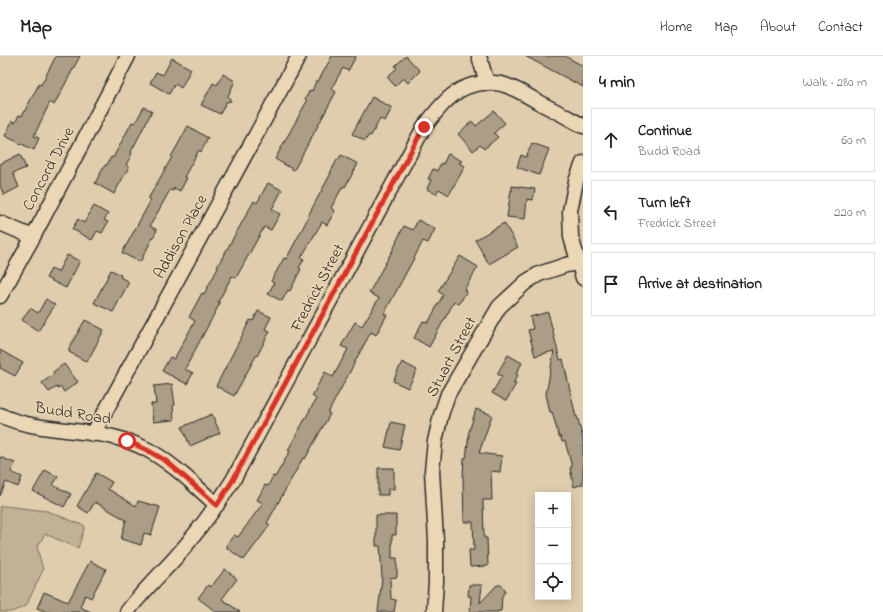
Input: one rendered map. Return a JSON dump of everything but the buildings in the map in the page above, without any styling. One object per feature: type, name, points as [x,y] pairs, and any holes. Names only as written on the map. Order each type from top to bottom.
[{"type":"street","name":"Concord Drive","points":[[0,296],[33,237],[128,56]]},
{"type":"street","name":"Addison Place","points":[[94,434],[299,56]]},
{"type":"street","points":[[479,56],[487,83]]},
{"type":"street","name":"Fredrick Street","points":[[127,612],[136,600],[177,556],[217,505],[233,480],[424,127],[437,110],[460,90],[473,85],[495,83],[509,86],[583,126]]},
{"type":"street","points":[[583,163],[576,181],[570,211],[571,237],[583,278]]},
{"type":"street","points":[[0,223],[33,237]]},
{"type":"street","name":"Stuart Street","points":[[434,612],[436,541],[432,471],[435,441],[448,394],[499,306],[526,282],[538,274],[566,265],[578,263]]},
{"type":"street","name":"Budd Road","points":[[0,415],[27,425],[94,434],[127,441],[166,461],[217,505]]},
{"type":"shaded area","points":[[0,506],[47,511],[85,526],[78,548],[45,534],[37,547],[43,570],[26,606],[11,612],[0,612]]},
{"type":"route","points":[[127,441],[166,461],[217,505],[233,480],[424,127]]}]
